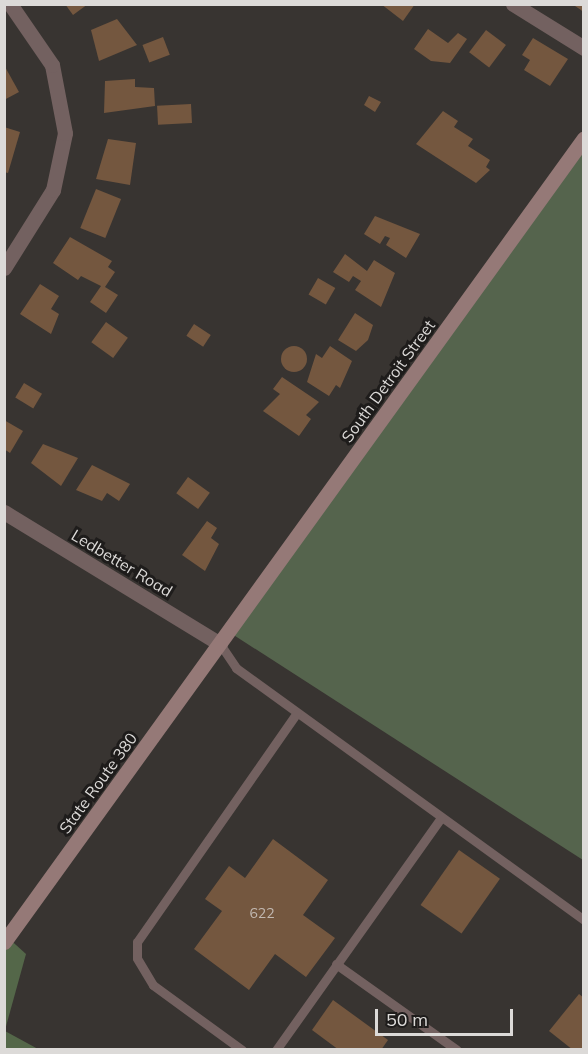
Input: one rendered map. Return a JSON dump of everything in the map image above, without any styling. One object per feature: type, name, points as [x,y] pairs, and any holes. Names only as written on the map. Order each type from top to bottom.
[{"type":"main road","name":"South Detroit Street","points":[[220,644],[584,138]]},
{"type":"main road","name":"State Route 380","points":[[4,942],[220,644]]},
{"type":"street","points":[[4,268],[53,190],[65,133],[52,65],[10,4]]},
{"type":"street","points":[[513,4],[584,48]]},
{"type":"street","name":"Ledbetter Road","points":[[4,512],[220,644]]},
{"type":"lane","points":[[220,644],[236,668],[584,920]]},
{"type":"lane","points":[[242,1050],[153,985],[137,958],[136,942],[297,713]]},
{"type":"lane","points":[[276,1050],[441,818]]},
{"type":"lane","points":[[336,964],[457,1050]]},
{"type":"green space","points":[[583,138],[583,860],[229,632]]},
{"type":"green space","points":[[5,935],[26,954],[5,1030]]},
{"type":"green space","points":[[5,1031],[38,1049],[5,1049]]},
{"type":"building","points":[[65,4],[88,4],[73,15]]},
{"type":"building","points":[[381,4],[415,4],[403,21]]},
{"type":"building","points":[[572,4],[584,4],[584,13],[581,10]]},
{"type":"building","points":[[117,19],[137,45],[99,61],[91,30]]},
{"type":"building","points":[[428,29],[448,43],[458,33],[467,39],[450,63],[431,61],[414,49]]},
{"type":"building","points":[[486,30],[506,45],[489,67],[469,52]]},
{"type":"building","points":[[163,37],[170,55],[149,63],[142,45]]},
{"type":"building","points":[[533,38],[568,59],[550,86],[524,70],[530,60],[522,55]]},
{"type":"building","points":[[4,65],[19,92],[4,100]]},
{"type":"building","points":[[135,79],[135,87],[154,88],[155,106],[104,113],[105,81]]},
{"type":"building","points":[[369,96],[381,102],[375,112],[364,105]]},
{"type":"building","points":[[191,104],[192,123],[158,125],[157,106]]},
{"type":"building","points":[[443,111],[458,121],[454,127],[473,139],[468,146],[490,160],[486,167],[490,170],[476,183],[416,144]]},
{"type":"building","points":[[4,127],[20,132],[8,173],[4,172]]},
{"type":"building","points":[[108,139],[136,143],[130,185],[96,179]]},
{"type":"building","points":[[96,189],[121,199],[105,238],[80,228]]},
{"type":"building","points":[[375,216],[420,234],[406,258],[386,245],[390,238],[385,236],[380,244],[364,234]]},
{"type":"building","points":[[70,237],[112,261],[108,267],[115,272],[105,287],[118,295],[106,313],[90,302],[101,286],[81,276],[78,280],[53,263]]},
{"type":"building","points":[[345,254],[367,271],[374,260],[395,273],[381,307],[355,290],[361,281],[353,276],[349,282],[333,272]]},
{"type":"building","points":[[318,278],[335,288],[326,304],[308,294]]},
{"type":"building","points":[[40,284],[59,296],[51,309],[59,314],[51,334],[20,314]]},
{"type":"building","points":[[355,313],[373,325],[368,340],[356,351],[338,340]]},
{"type":"building","points":[[106,322],[128,338],[113,358],[91,342]]},
{"type":"building","points":[[194,324],[211,335],[203,347],[186,336]]},
{"type":"building","points":[[294,346],[303,350],[307,359],[303,368],[294,372],[285,368],[281,359],[285,350]]},
{"type":"building","points":[[330,346],[352,361],[340,388],[336,385],[329,396],[307,382],[316,354],[322,358]]},
{"type":"building","points":[[282,377],[319,402],[306,415],[311,419],[299,436],[263,411],[280,394],[273,389]]},
{"type":"building","points":[[24,383],[42,394],[33,408],[15,398]]},
{"type":"building","points":[[4,420],[23,431],[10,453],[4,449]]},
{"type":"building","points":[[43,444],[78,458],[61,486],[31,463]]},
{"type":"building","points":[[92,465],[130,484],[119,501],[107,493],[102,501],[76,490]]},
{"type":"building","points":[[188,477],[210,493],[198,509],[176,493]]},
{"type":"building","points":[[207,521],[217,528],[211,538],[219,544],[205,571],[182,555]]},
{"type":"building","points":[[273,839],[328,880],[303,915],[335,938],[306,977],[275,954],[249,990],[194,949],[222,911],[205,899],[229,866],[245,878]]},
{"type":"building","points":[[459,850],[500,879],[462,934],[421,905]]},
{"type":"building","points":[[579,994],[584,998],[584,1050],[573,1050],[549,1031]]},
{"type":"building","points":[[333,1000],[388,1040],[381,1050],[339,1050],[312,1030]]}]
